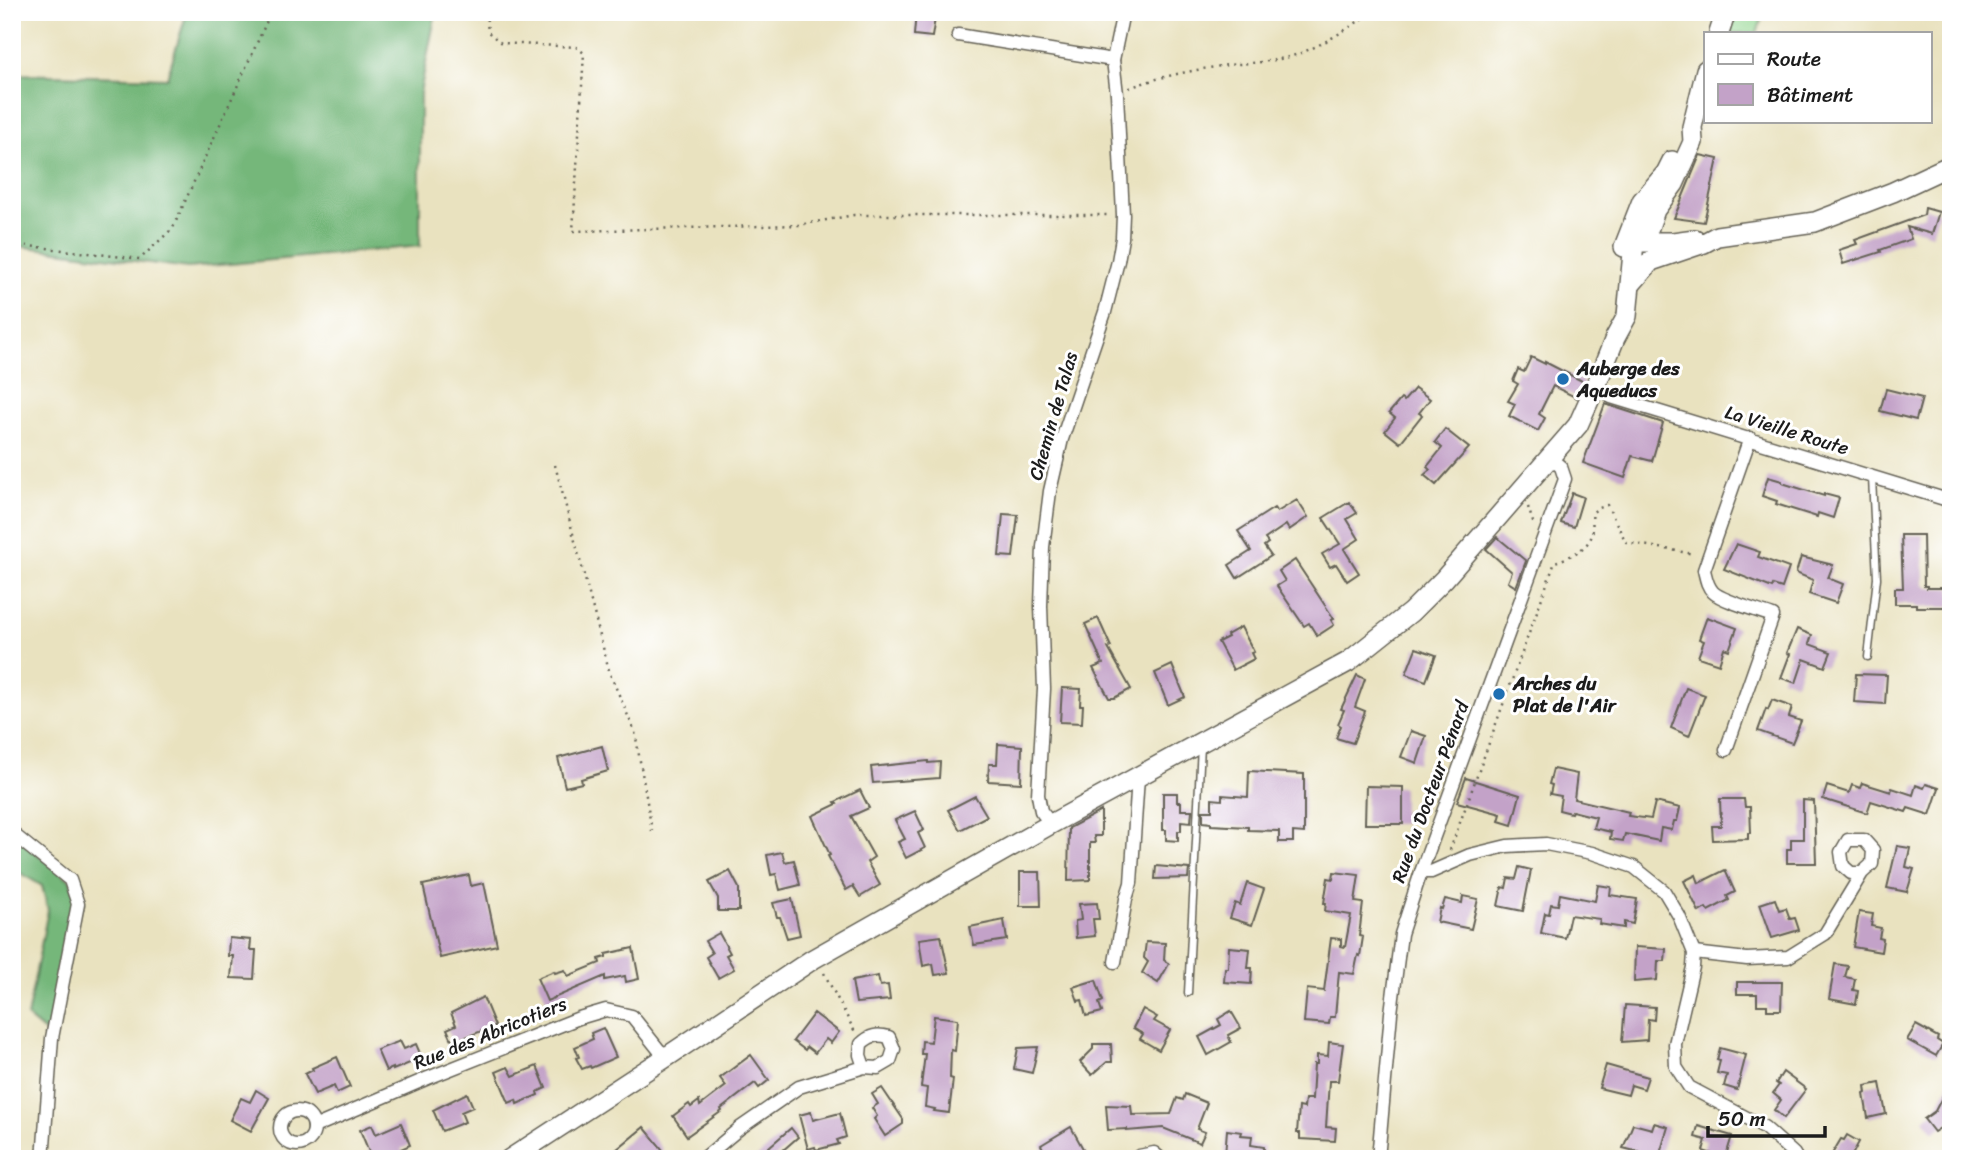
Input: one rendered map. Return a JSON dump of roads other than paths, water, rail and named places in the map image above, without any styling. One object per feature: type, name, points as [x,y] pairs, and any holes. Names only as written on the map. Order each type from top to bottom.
[{"type":"main road","points":[[1719,32],[1726,12]]},
{"type":"main road","points":[[1619,263],[1649,226],[1655,210],[1674,184],[1693,142],[1692,128],[1704,78]]},
{"type":"main road","points":[[510,1159],[813,959],[1051,824],[1348,662],[1410,612],[1444,579],[1604,395],[1615,338],[1619,263],[1629,232],[1642,201],[1666,173],[1692,128]]},
{"type":"main road","points":[[1634,242],[1673,242],[1815,222],[1893,192],[1951,165]]},
{"type":"main road","points":[[1615,338],[1627,316],[1635,232],[1643,218],[1642,201]]},
{"type":"main road","points":[[1652,221],[1662,240]]},
{"type":"main road","points":[[1631,284],[1651,261],[1717,236]]},
{"type":"main road","points":[[1634,242],[1651,261]]},
{"type":"street","name":"Chemin de Talas","points":[[1051,824],[1041,811],[1038,795],[1044,689],[1041,606],[1046,525],[1050,491],[1062,439],[1105,312],[1118,261],[1123,215],[1113,60],[1123,12]]},
{"type":"street","points":[[958,36],[1113,60]]},
{"type":"street","name":"La Vieille Route","points":[[1604,395],[1946,499]]},
{"type":"street","points":[[1726,750],[1773,616],[1712,592],[1704,570],[1751,438]]},
{"type":"street","name":"Rue du Docteur Pénard","points":[[1378,1159],[1401,934],[1420,872],[1565,479],[1561,467],[1549,457]]},
{"type":"street","points":[[1115,962],[1131,883],[1138,777]]},
{"type":"street","points":[[12,833],[70,880],[78,904],[52,1038],[43,1159]]},
{"type":"street","points":[[1420,872],[1431,872],[1470,855],[1507,846],[1546,844],[1592,853],[1634,867],[1664,891],[1679,916],[1694,953],[1675,1044],[1676,1067],[1689,1087],[1764,1127],[1797,1159]]},
{"type":"street","points":[[1694,953],[1747,959],[1788,957],[1825,934],[1863,873]]},
{"type":"street","name":"Rue des Abricotiers","points":[[314,1127],[428,1078],[579,1018],[606,1010],[632,1016],[659,1050],[668,1056]]},
{"type":"street","points":[[703,1159],[740,1128],[799,1087],[864,1068],[878,1068],[890,1061],[894,1049],[889,1037],[878,1034],[867,1037],[861,1044],[860,1055],[864,1068]]},
{"type":"street","points":[[1137,1159],[1139,1156],[1154,1153],[1161,1159]]},
{"type":"lane","points":[[1868,657],[1877,578],[1872,476]]},
{"type":"lane","points":[[1946,499],[1947,507],[1951,509]]},
{"type":"lane","points":[[1188,993],[1202,742]]},
{"type":"place","name":"Auberge des Aqueducs","points":[[1563,379]]},
{"type":"place","name":"Arches du Plat de l'Air","points":[[1499,694]]}]
